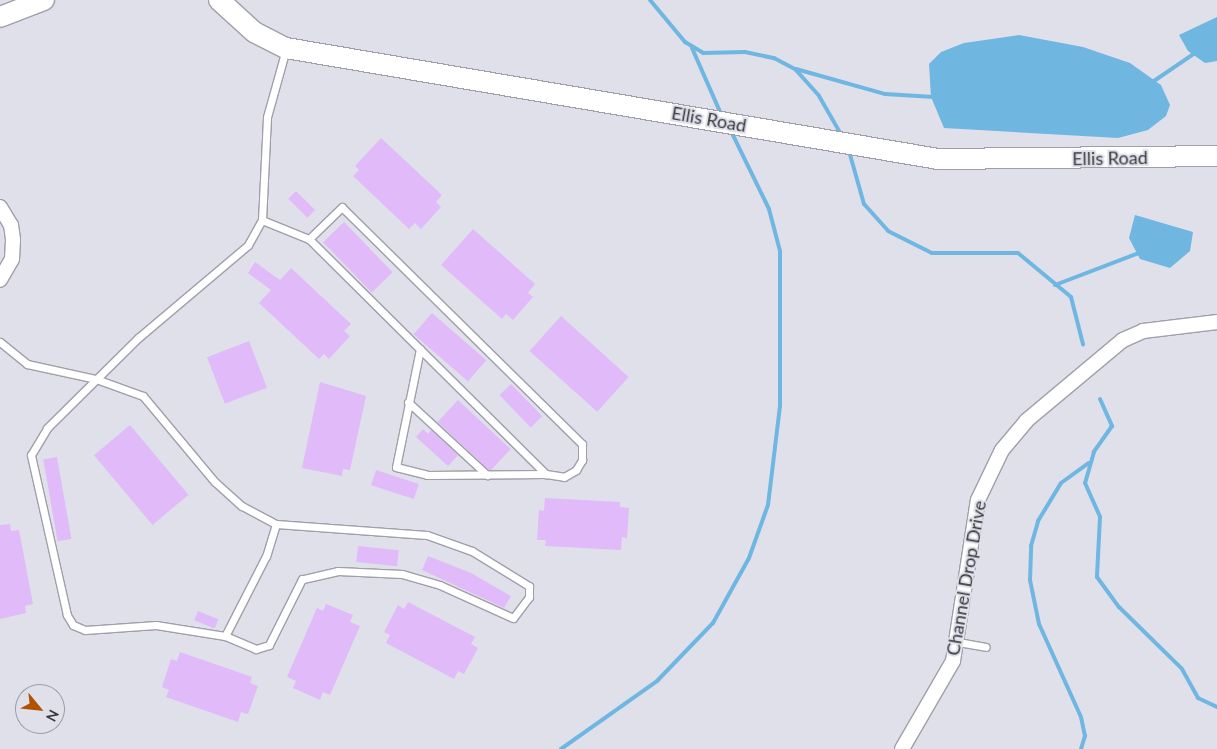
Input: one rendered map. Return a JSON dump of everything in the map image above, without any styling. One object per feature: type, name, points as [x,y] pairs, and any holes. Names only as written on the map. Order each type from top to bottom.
[{"type":"main road","points":[[0,17],[44,0]]},
{"type":"main road","name":"Ellis Road","points":[[219,0],[254,32],[286,48],[938,159],[1217,156]]},
{"type":"street","points":[[1217,156],[1217,171]]},
{"type":"street","points":[[0,208],[11,225],[13,240],[12,259],[1,276]]},
{"type":"street","name":"Channel Drop Drive","points":[[902,749],[953,661],[958,642],[978,500],[1002,450],[1026,421],[1124,340],[1152,329],[1217,322]]},
{"type":"lane","points":[[0,342],[27,364],[96,379],[143,396],[215,482],[242,506],[276,524],[427,535],[472,551],[521,577],[529,586],[529,597],[513,618],[440,585],[402,574],[338,571],[302,579],[269,644],[256,649],[225,636],[156,625],[85,630],[73,625],[67,615],[31,455],[47,428],[96,379],[243,250],[262,220],[267,117],[286,48]]},
{"type":"lane","points":[[309,240],[342,208],[582,444],[582,460],[576,470],[564,477],[546,474],[427,475],[396,467],[420,349]]},
{"type":"lane","points":[[262,220],[309,240],[546,474]]},
{"type":"lane","points":[[408,402],[487,475]]},
{"type":"lane","points":[[225,636],[266,556],[276,524]]},
{"type":"lane","points":[[958,642],[986,647]]},
{"type":"water","points":[[1217,17],[1217,61],[1205,63],[1188,51],[1179,35]]},
{"type":"water","points":[[1019,35],[1083,47],[1130,63],[1161,85],[1170,105],[1166,116],[1148,130],[1118,138],[944,128],[931,97],[929,64],[941,52],[964,43]]},
{"type":"water","points":[[1135,215],[1193,232],[1190,251],[1170,268],[1140,259],[1129,238]]},
{"type":"building","points":[[381,138],[442,195],[436,202],[441,207],[421,229],[415,223],[409,229],[353,176],[359,170],[355,166]]},
{"type":"building","points":[[296,191],[315,210],[307,218],[288,199]]},
{"type":"building","points":[[344,222],[393,272],[372,292],[323,242]]},
{"type":"building","points":[[473,229],[535,284],[528,293],[533,297],[513,320],[506,314],[502,319],[441,265]]},
{"type":"building","points":[[255,262],[280,280],[291,268],[351,324],[344,331],[350,336],[329,359],[324,354],[319,359],[259,303],[271,290],[248,273]]},
{"type":"building","points":[[432,313],[486,360],[468,381],[414,334]]},
{"type":"building","points":[[561,316],[629,377],[597,412],[530,351]]},
{"type":"building","points":[[249,341],[267,388],[225,404],[207,357]]},
{"type":"building","points":[[320,382],[366,396],[350,470],[343,469],[342,476],[302,468]]},
{"type":"building","points":[[511,384],[542,416],[531,427],[499,395]]},
{"type":"building","points":[[458,400],[511,449],[490,471],[438,422]]},
{"type":"building","points":[[130,425],[188,495],[152,525],[94,455]]},
{"type":"building","points":[[423,429],[428,434],[431,430],[458,455],[448,466],[416,437]]},
{"type":"building","points":[[57,457],[71,539],[58,541],[43,459]]},
{"type":"building","points":[[376,470],[419,484],[414,499],[371,485]]},
{"type":"building","points":[[545,498],[620,502],[620,507],[629,508],[627,538],[622,537],[621,550],[545,546],[546,540],[537,540],[539,510],[544,511]]},
{"type":"building","points":[[10,524],[11,531],[19,530],[33,604],[25,606],[26,613],[0,619],[0,525]]},
{"type":"building","points":[[358,546],[399,550],[397,566],[356,562]]},
{"type":"building","points":[[428,556],[471,573],[511,596],[504,608],[422,570]]},
{"type":"building","points":[[408,602],[475,637],[471,644],[478,648],[464,674],[458,671],[454,679],[386,643],[390,635],[384,632],[398,605],[404,609]]},
{"type":"building","points":[[326,604],[353,615],[350,622],[360,626],[330,695],[323,692],[320,700],[293,688],[296,681],[287,677],[317,608],[323,611]]},
{"type":"building","points":[[198,611],[218,619],[215,629],[194,620]]},
{"type":"building","points":[[180,652],[252,677],[250,683],[258,686],[248,714],[241,712],[238,722],[166,697],[169,690],[162,687],[171,659],[177,661]]},
{"type":"waterway","points":[[650,0],[685,42],[703,53],[745,52],[774,58],[795,69],[819,96],[842,136]]},
{"type":"waterway","points":[[692,48],[721,114]]},
{"type":"waterway","points":[[1151,83],[1195,53]]},
{"type":"waterway","points":[[796,69],[885,94],[934,97]]},
{"type":"waterway","points":[[561,749],[657,681],[713,623],[749,558],[768,505],[780,406],[780,251],[769,209],[731,131]]},
{"type":"waterway","points":[[849,151],[864,204],[888,231],[932,253],[1018,253],[1071,297],[1083,344]]},
{"type":"waterway","points":[[1055,285],[1139,253]]},
{"type":"waterway","points":[[1100,399],[1112,426],[1094,452],[1085,483],[1100,517],[1097,577],[1119,607],[1182,669],[1198,698],[1217,707]]},
{"type":"waterway","points":[[1081,749],[1085,736],[1081,717],[1039,624],[1030,580],[1031,546],[1038,521],[1061,483],[1089,463]]}]
